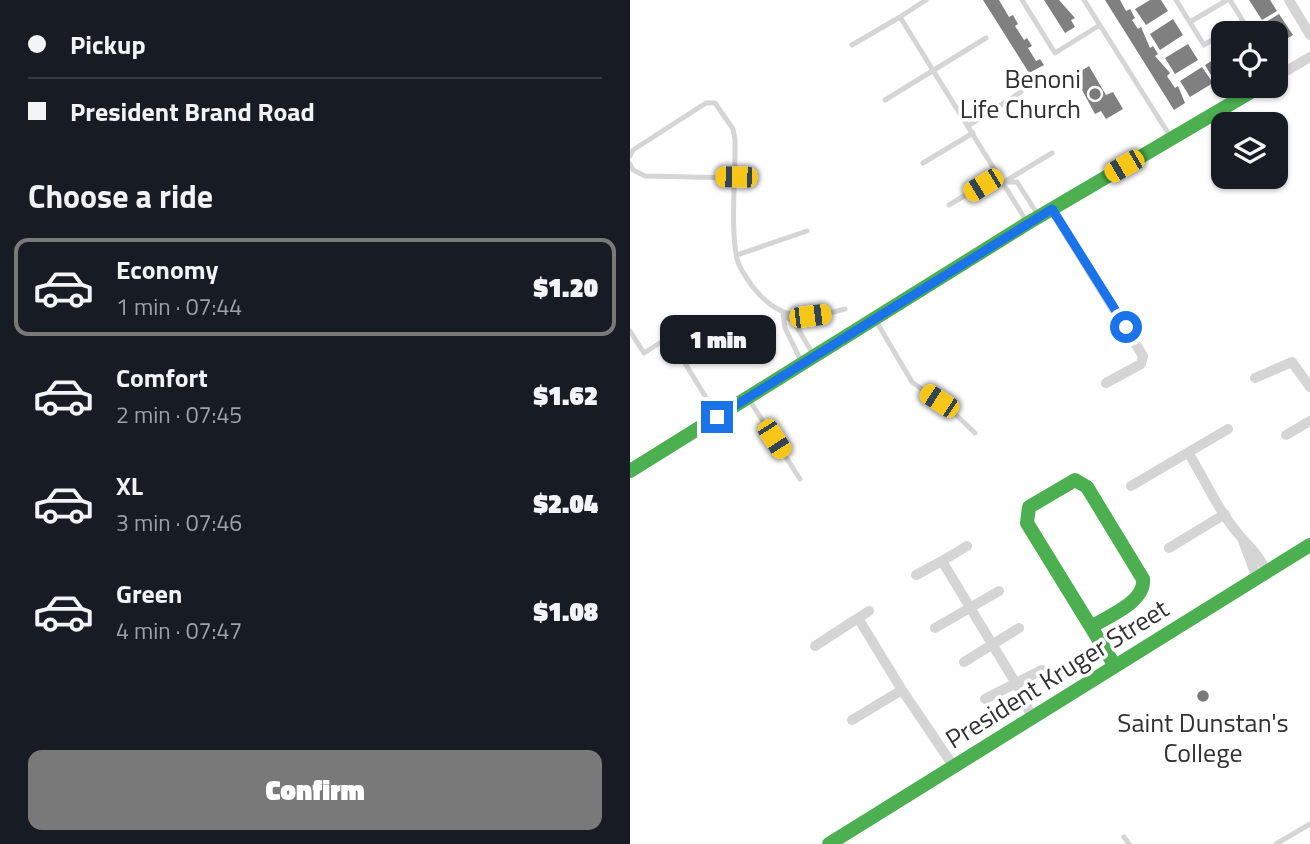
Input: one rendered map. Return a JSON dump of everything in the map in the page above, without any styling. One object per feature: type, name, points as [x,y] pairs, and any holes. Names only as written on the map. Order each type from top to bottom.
[{"type":"street","points":[[1289,0],[1310,35]]},
{"type":"street","points":[[1288,70],[1310,57]]},
{"type":"street","points":[[630,471],[1039,216],[1239,98]]},
{"type":"street","points":[[1039,216],[1143,356],[1141,364],[1106,383]]},
{"type":"street","points":[[1255,378],[1292,362],[1310,387]]},
{"type":"street","points":[[1286,435],[1310,421]]},
{"type":"street","points":[[1131,486],[1228,429]]},
{"type":"street","points":[[1189,453],[1262,575]]},
{"type":"street","points":[[1091,627],[1138,597],[1144,587],[1143,579],[1087,487],[1075,480],[1029,507],[1026,518],[1091,627],[1115,666]]},
{"type":"street","points":[[1169,548],[1225,514]]},
{"type":"street","name":"President Kruger Street","points":[[829,844],[1310,545]]},
{"type":"street","points":[[916,575],[967,546]]},
{"type":"street","points":[[942,561],[1016,683],[1032,718]]},
{"type":"street","points":[[934,628],[999,591]]},
{"type":"street","points":[[815,646],[869,611]]},
{"type":"street","points":[[858,618],[902,690],[954,766]]},
{"type":"street","points":[[964,662],[1019,628]]},
{"type":"street","points":[[985,699],[1042,670]]},
{"type":"street","points":[[852,720],[902,690]]},
{"type":"lane","points":[[852,45],[926,0]]},
{"type":"lane","points":[[1022,0],[1055,53],[1100,25]]},
{"type":"lane","points":[[1084,0],[1171,138]]},
{"type":"lane","points":[[1176,0],[1204,45],[1211,41]]},
{"type":"lane","points":[[1190,22],[1228,0],[1243,21]]},
{"type":"lane","points":[[900,17],[999,175],[1039,216]]},
{"type":"lane","points":[[885,100],[986,38]]},
{"type":"lane","points":[[968,126],[1021,92]]},
{"type":"lane","points":[[630,156],[633,150],[706,103],[715,103],[733,130],[737,255],[745,276],[758,293],[794,322],[808,360]]},
{"type":"lane","points":[[923,163],[973,133]]},
{"type":"lane","points":[[1004,182],[1052,153]]},
{"type":"lane","points":[[630,164],[645,176],[736,177]]},
{"type":"lane","points":[[949,205],[999,175]]},
{"type":"lane","points":[[1004,182],[1017,181],[1039,216]]},
{"type":"lane","points":[[737,255],[807,231]]},
{"type":"lane","points":[[783,314],[810,316],[845,309]]},
{"type":"lane","points":[[783,314],[785,328],[808,360]]},
{"type":"lane","points":[[875,318],[912,382],[950,409],[975,433]]},
{"type":"lane","points":[[630,331],[643,353],[669,337],[717,417]]},
{"type":"lane","points":[[748,398],[800,479]]},
{"type":"lane","points":[[1276,844],[1310,824]]},
{"type":"lane","points":[[1124,837],[1129,844]]},
{"type":"building","points":[[983,0],[999,0],[1009,17],[1013,15],[1018,24],[1015,26],[1024,40],[1027,38],[1032,46],[1028,48],[1036,61],[1040,59],[1044,65],[1029,73]]},
{"type":"building","points":[[1044,0],[1059,0],[1075,18],[1071,20],[1075,27],[1065,33]]},
{"type":"building","points":[[1105,0],[1120,0],[1126,11],[1130,9],[1135,18],[1132,20],[1138,29],[1141,27],[1150,48],[1153,46],[1158,54],[1155,56],[1170,73],[1167,76],[1175,88],[1178,86],[1185,103],[1174,110]]},
{"type":"building","points":[[1150,0],[1161,0],[1168,11],[1146,25],[1135,9]]},
{"type":"building","points":[[1249,0],[1270,0],[1277,11],[1262,20]]},
{"type":"building","points":[[1279,14],[1284,21],[1267,21]]},
{"type":"building","points":[[1173,19],[1183,35],[1160,50],[1150,34]]},
{"type":"building","points":[[1188,44],[1198,60],[1175,74],[1165,58]]},
{"type":"building","points":[[1211,61],[1211,75],[1205,65]]},
{"type":"building","name":"Benoni Life Church","points":[[1089,66],[1106,95],[1113,92],[1123,109],[1106,119],[1101,111],[1095,114],[1074,75]]},
{"type":"building","points":[[1202,67],[1211,84],[1190,97],[1180,81]]},
{"type":"traffic: fast","points":[[630,471],[1028,223],[1241,98]]},
{"type":"traffic: fast","points":[[1091,627],[1098,623],[1116,613],[1139,595],[1143,579],[1087,487],[1075,480],[1029,507],[1027,523],[1115,666]]},
{"type":"traffic: fast","points":[[829,844],[1310,545]]},
{"type":"place","name":"Benoni Life Church","points":[[1095,94]]},
{"type":"place","name":"Saint Dunstan's College","points":[[1203,696]]},
{"type":"route","points":[[717,417],[1052,209],[1126,327]]}]
